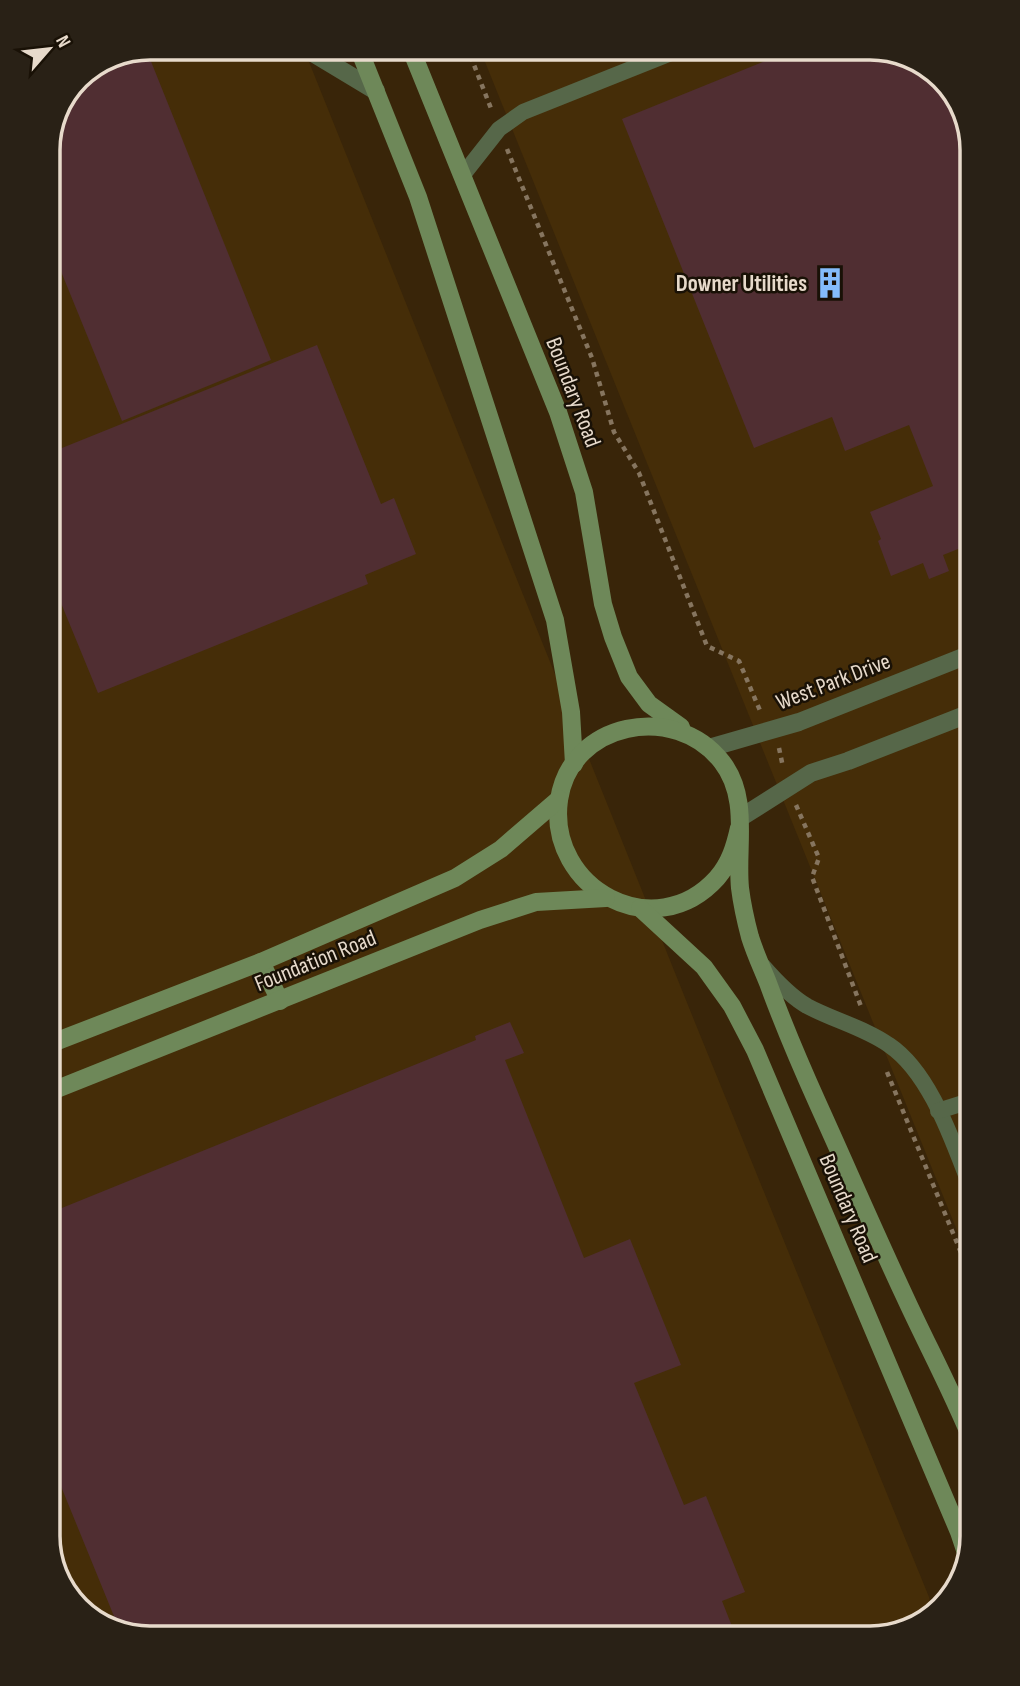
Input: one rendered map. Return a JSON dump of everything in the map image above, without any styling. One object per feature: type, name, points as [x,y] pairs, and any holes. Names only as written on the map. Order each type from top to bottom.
[{"type":"main road","points":[[363,60],[418,197],[555,620],[571,712],[574,764]]},
{"type":"main road","name":"Boundary Road","points":[[415,60],[562,423],[584,492],[603,604],[629,677],[649,704],[703,743]]},
{"type":"main road","points":[[643,725],[671,728],[703,743],[723,763],[738,798],[740,823],[732,855],[716,878],[694,896],[668,906],[640,908],[606,898],[583,880],[566,856],[558,828],[559,799],[564,781],[574,764],[592,744],[617,731],[643,725]]},
{"type":"main road","name":"Foundation Road","points":[[60,1040],[261,962],[455,878],[501,849],[559,799]]},
{"type":"main road","name":"Boundary Road","points":[[740,823],[740,888],[751,938],[787,1035],[960,1414]]},
{"type":"main road","name":"Foundation Road","points":[[60,1088],[480,920],[536,902],[606,898]]},
{"type":"main road","name":"Boundary Road","points":[[640,908],[704,967],[732,1006],[755,1050],[960,1535]]},
{"type":"main road","points":[[261,962],[280,1001]]},
{"type":"street","points":[[325,60],[376,91]]},
{"type":"street","name":"West Park Drive","points":[[703,743],[769,731],[799,722],[960,658]]},
{"type":"street","points":[[740,823],[811,773],[960,717]]},
{"type":"lane","points":[[462,176],[499,129],[523,112],[653,60]]},
{"type":"lane","points":[[760,962],[778,983],[805,1005],[873,1036],[904,1057],[920,1077],[960,1163]]},
{"type":"lane","points":[[938,1111],[960,1104]]},
{"type":"path","points":[[472,60],[592,358],[614,432],[639,473],[707,646],[739,661],[779,748],[789,787],[819,858],[812,877],[960,1250]]},
{"type":"shaded area","points":[[308,60],[930,1604],[910,1617],[882,1626],[144,1626],[132,1625],[110,1617],[82,1596],[64,1565],[60,1536],[60,144],[63,126],[78,95],[90,82],[105,72],[132,61]]},
{"type":"shaded area","points":[[484,60],[888,61],[910,69],[930,82],[951,110],[960,138],[960,1238]]},
{"type":"building","points":[[150,60],[271,360],[122,421],[60,269],[60,144],[63,126],[78,95],[90,82],[105,72],[132,61]]},
{"type":"building","name":"Downer Utilities","points":[[768,60],[888,61],[910,69],[938,90],[951,110],[960,138],[960,548],[943,555],[949,571],[929,579],[923,563],[891,576],[870,512],[933,486],[909,425],[845,451],[832,417],[754,448],[622,119]]},
{"type":"building","points":[[317,345],[381,504],[394,498],[416,554],[365,575],[368,584],[98,693],[60,601],[60,449]]},
{"type":"building","points":[[510,1022],[524,1053],[505,1060],[584,1258],[630,1239],[681,1365],[634,1383],[684,1505],[706,1496],[745,1592],[722,1601],[732,1626],[144,1626],[115,1619],[60,1484],[60,1209],[476,1040],[475,1036]]},
{"type":"place","name":"Downer Utilities","points":[[830,283]]}]
